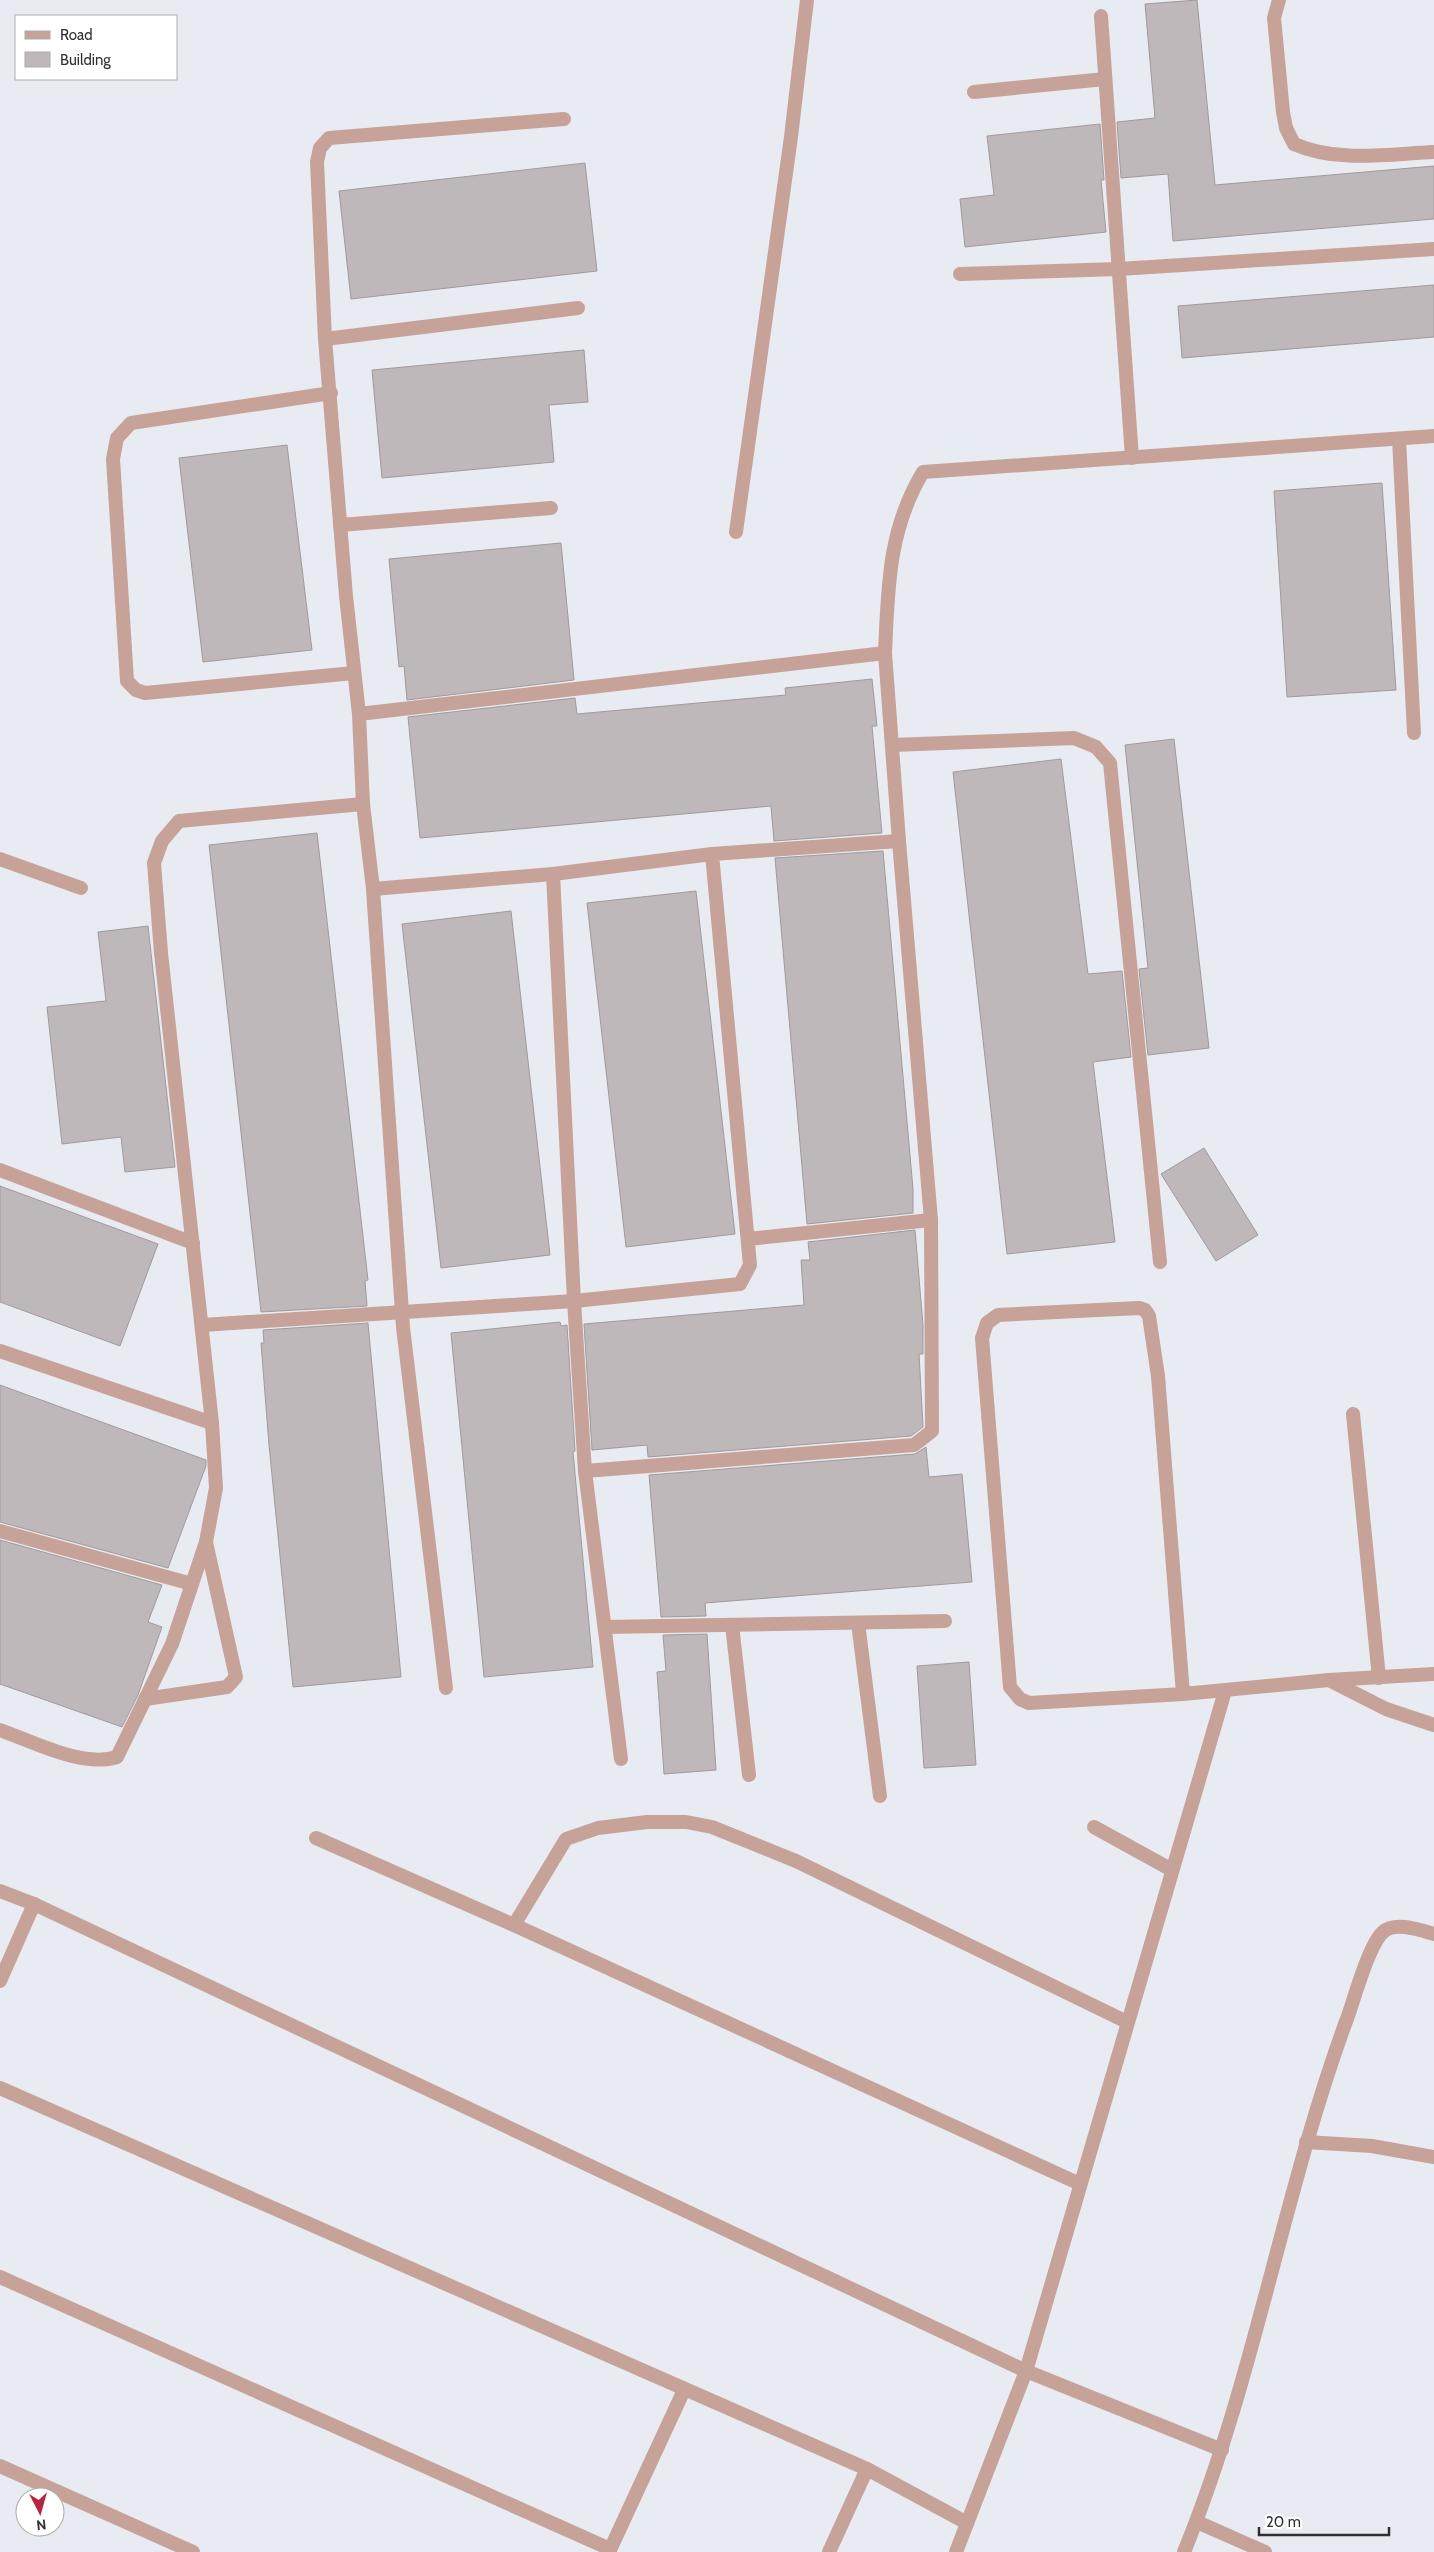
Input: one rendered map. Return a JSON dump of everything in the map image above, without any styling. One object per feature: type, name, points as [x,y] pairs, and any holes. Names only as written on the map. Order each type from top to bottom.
[{"type":"street","points":[[736,532],[790,147],[806,0]]},
{"type":"street","points":[[1279,0],[1274,18],[1283,112],[1286,128],[1294,144],[1312,152],[1338,156],[1434,152]]},
{"type":"street","points":[[1101,16],[1132,458]]},
{"type":"street","points":[[974,92],[1105,79]]},
{"type":"street","points":[[446,1688],[402,1314],[373,889],[363,804],[359,714],[340,525],[331,393],[325,339],[316,162],[320,148],[329,138],[564,119]]},
{"type":"street","points":[[960,274],[1119,269],[1434,249]]},
{"type":"street","points":[[325,339],[578,308]]},
{"type":"street","points":[[331,393],[131,423],[117,438],[113,459],[126,681],[136,690],[145,693],[354,673]]},
{"type":"street","points":[[586,1471],[914,1445],[932,1431],[931,1220],[885,653],[888,584],[897,528],[908,496],[923,472],[1434,436]]},
{"type":"street","points":[[1399,439],[1414,733]]},
{"type":"street","points":[[340,525],[551,508]]},
{"type":"street","points":[[359,714],[885,653]]},
{"type":"street","points":[[892,745],[1074,738],[1096,747],[1110,763],[1160,1262]]},
{"type":"street","points":[[0,1730],[88,1761],[104,1761],[117,1757],[172,1644],[206,1542],[216,1488],[212,1423],[202,1325],[160,944],[154,863],[162,841],[179,821],[363,804]]},
{"type":"street","points":[[373,889],[552,874],[712,854],[899,841]]},
{"type":"street","points":[[202,1325],[402,1314],[574,1301],[740,1284],[750,1265],[712,854]]},
{"type":"street","points":[[0,859],[82,888]]},
{"type":"street","points":[[552,874],[574,1301],[586,1471],[621,1759]]},
{"type":"street","points":[[0,1170],[193,1243]]},
{"type":"street","points":[[748,1239],[931,1220]]},
{"type":"street","points":[[1183,1694],[1158,1376],[1149,1316],[1145,1310],[1139,1308],[998,1315],[986,1323],[982,1338],[1010,1687],[1020,1699],[1029,1702],[1183,1694],[1329,1680],[1434,1674]]},
{"type":"street","points":[[0,1351],[212,1423]]},
{"type":"street","points":[[1353,1414],[1379,1678]]},
{"type":"street","points":[[0,1531],[192,1584]]},
{"type":"street","points":[[145,1699],[227,1687],[236,1677],[206,1542]]},
{"type":"street","points":[[605,1627],[945,1621]]},
{"type":"street","points":[[858,1623],[880,1796]]},
{"type":"street","points":[[732,1625],[749,1775]]},
{"type":"street","points":[[1329,1680],[1386,1709],[1434,1725]]},
{"type":"street","points":[[956,2552],[1026,2371],[1225,1691]]},
{"type":"street","points":[[514,1925],[566,1839],[598,1828],[647,1822],[699,1824],[796,1861],[1128,2022]]},
{"type":"street","points":[[1094,1827],[1172,1870]]},
{"type":"street","points":[[316,1838],[514,1925],[1080,2184]]},
{"type":"street","points":[[0,1891],[34,1904],[1026,2371],[1222,2450]]},
{"type":"street","points":[[0,1981],[34,1904]]},
{"type":"street","points":[[1184,2552],[1197,2522],[1222,2450],[1306,2142],[1332,2059],[1372,1950],[1383,1932],[1393,1928],[1411,1928],[1434,1934]]},
{"type":"street","points":[[0,2088],[867,2469],[967,2523]]},
{"type":"street","points":[[1306,2142],[1372,2146],[1434,2157]]},
{"type":"street","points":[[0,2277],[610,2551],[684,2390]]},
{"type":"street","points":[[0,2466],[192,2552]]},
{"type":"street","points":[[829,2552],[867,2469]]},
{"type":"street","points":[[1197,2522],[1265,2552]]},
{"type":"building","points":[[1197,0],[1215,185],[1434,166],[1434,219],[1173,241],[1168,174],[1121,178],[1117,122],[1155,118],[1145,4]]},
{"type":"building","points":[[1100,124],[1104,180],[1101,180],[1106,232],[965,247],[960,199],[994,195],[987,136]]},
{"type":"building","points":[[585,163],[597,271],[351,299],[339,191]]},
{"type":"building","points":[[1434,285],[1434,337],[1182,358],[1178,306]]},
{"type":"building","points":[[584,350],[588,402],[549,405],[554,462],[382,478],[372,370]]},
{"type":"building","points":[[287,445],[312,650],[203,662],[179,458]]},
{"type":"building","points":[[1382,483],[1396,690],[1287,697],[1274,491]]},
{"type":"building","points":[[561,543],[574,680],[407,700],[404,666],[399,667],[389,559]]},
{"type":"building","points":[[872,679],[877,726],[872,726],[882,833],[774,841],[771,806],[420,838],[408,717],[575,698],[577,714],[786,695],[785,688]]},
{"type":"building","points":[[1174,739],[1209,1048],[1148,1055],[1139,969],[1148,968],[1125,745]]},
{"type":"building","points":[[1061,759],[1088,974],[1122,971],[1131,1057],[1093,1062],[1115,1242],[1007,1254],[953,772]]},
{"type":"building","points":[[317,833],[368,1280],[365,1281],[367,1306],[261,1312],[209,845]]},
{"type":"building","points":[[883,851],[913,1189],[913,1213],[807,1224],[775,858]]},
{"type":"building","points":[[696,891],[735,1234],[626,1247],[587,903]]},
{"type":"building","points":[[511,911],[550,1255],[441,1268],[402,924]]},
{"type":"building","points":[[148,926],[175,1167],[125,1172],[121,1137],[62,1144],[47,1007],[106,1001],[98,932]]},
{"type":"building","points":[[1204,1148],[1258,1235],[1216,1261],[1161,1174]]},
{"type":"building","points":[[0,1186],[158,1244],[120,1346],[0,1302]]},
{"type":"building","points":[[915,1230],[923,1325],[923,1354],[919,1354],[923,1427],[911,1436],[648,1457],[647,1445],[592,1450],[584,1324],[804,1305],[801,1260],[810,1260],[808,1242]]},
{"type":"building","points":[[560,1322],[561,1326],[567,1325],[575,1451],[573,1452],[593,1667],[484,1677],[451,1333]]},
{"type":"building","points":[[368,1323],[401,1677],[293,1687],[269,1445],[261,1343],[264,1343],[263,1330]]},
{"type":"building","points":[[0,1385],[206,1460],[206,1466],[168,1568],[0,1522]]},
{"type":"building","points":[[926,1447],[929,1477],[962,1474],[972,1582],[705,1603],[706,1616],[661,1617],[649,1475],[915,1454]]},
{"type":"building","points":[[0,1540],[162,1585],[148,1622],[162,1627],[138,1695],[122,1727],[0,1684]]},
{"type":"building","points":[[707,1634],[716,1770],[664,1774],[657,1672],[666,1671],[663,1635]]},
{"type":"building","points":[[969,1662],[976,1765],[924,1768],[917,1666]]}]
